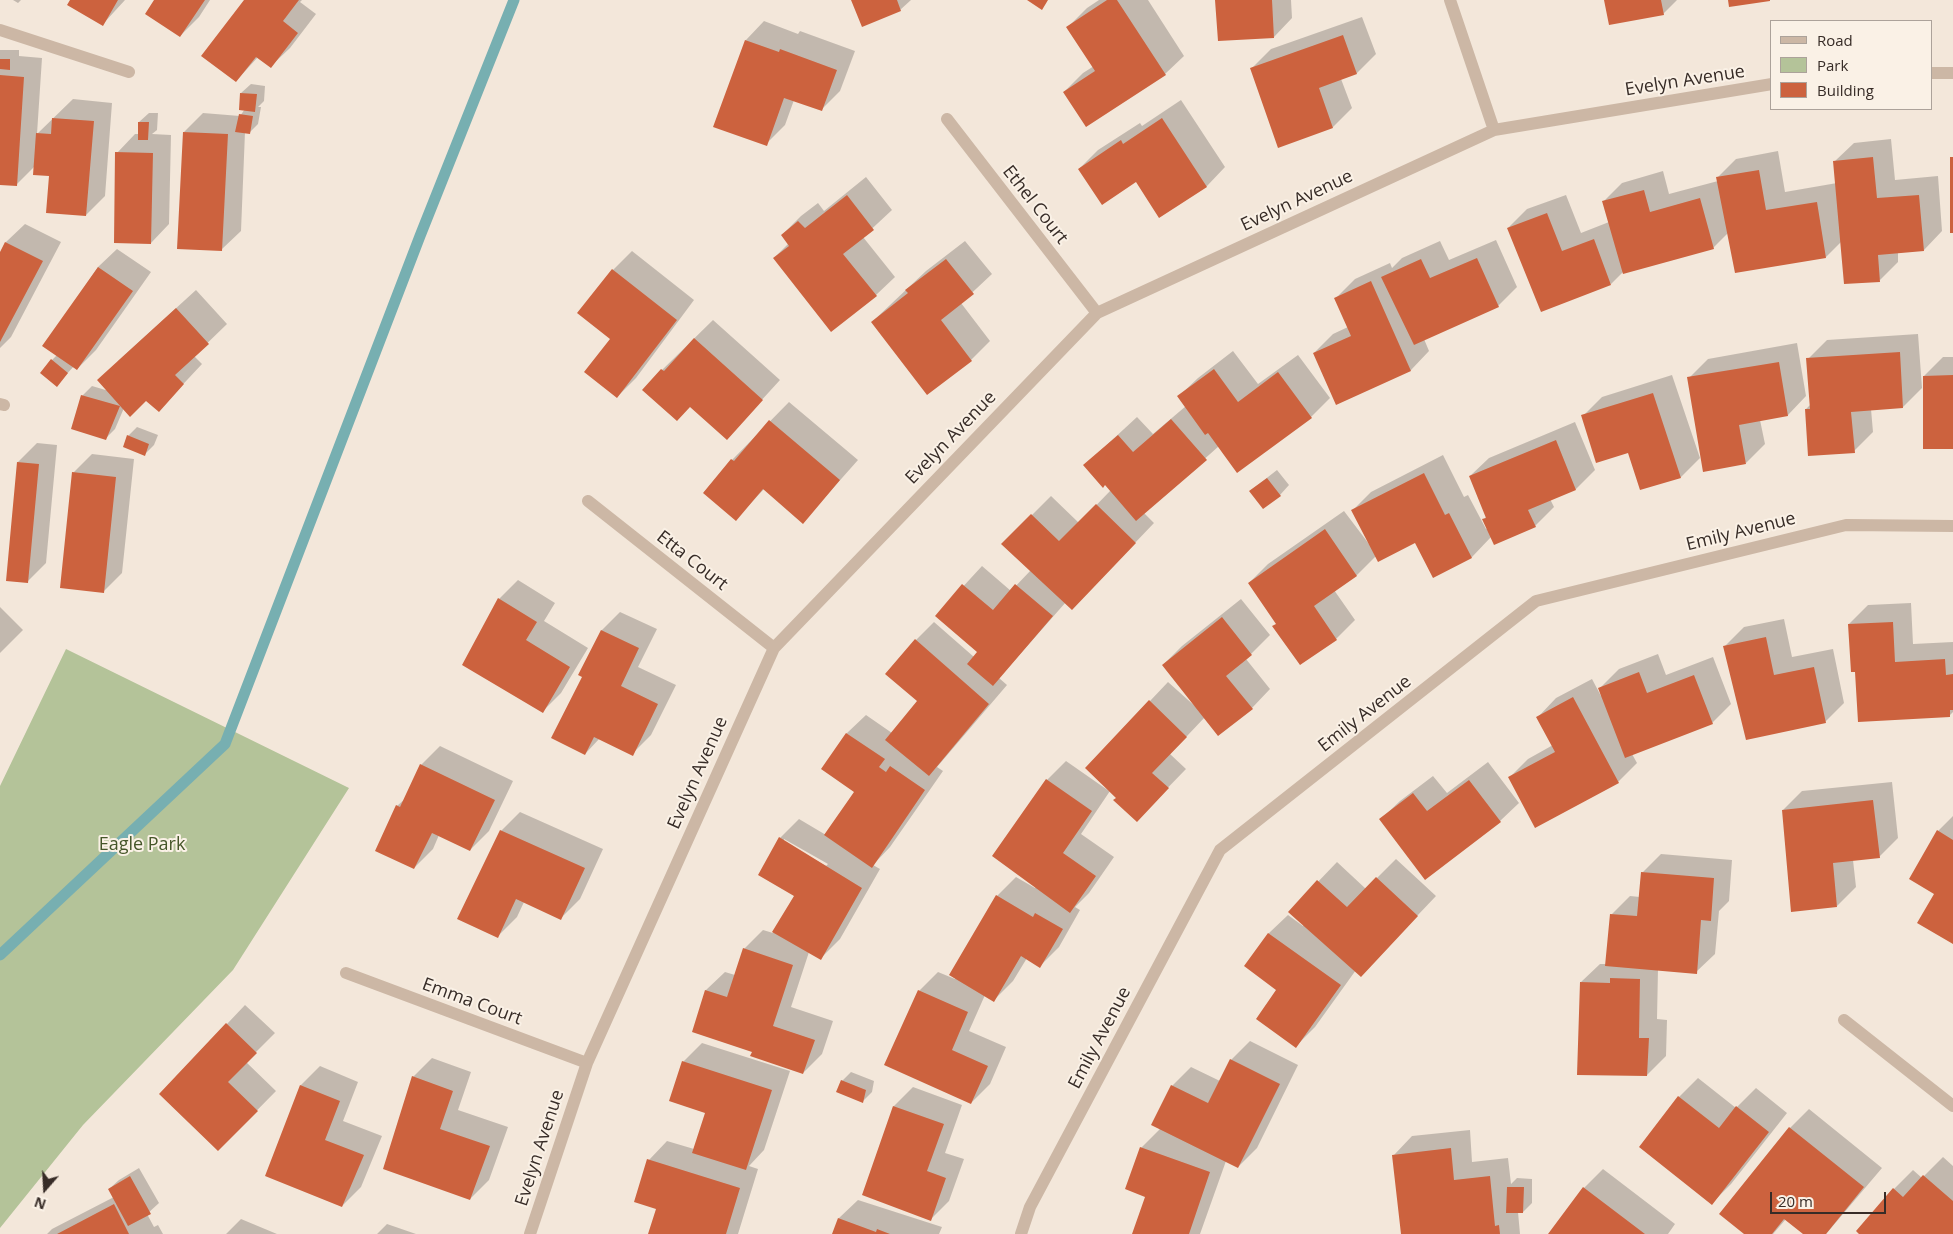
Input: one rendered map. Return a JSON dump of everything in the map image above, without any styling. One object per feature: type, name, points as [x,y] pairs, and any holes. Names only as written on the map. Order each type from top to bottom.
[{"type":"street","points":[[1450,0],[1494,130]]},
{"type":"street","points":[[0,30],[129,72]]},
{"type":"street","points":[[1933,74],[1953,73]]},
{"type":"street","name":"Evelyn Avenue","points":[[530,1234],[587,1063],[774,648],[1097,312],[1494,130],[1770,84]]},
{"type":"street","name":"Ethel Court","points":[[946,119],[1097,312]]},
{"type":"street","name":"Etta Court","points":[[588,501],[774,648]]},
{"type":"street","name":"Emily Avenue","points":[[1021,1234],[1030,1207],[1220,850],[1536,601],[1846,525],[1953,526]]},
{"type":"street","name":"Emma Court","points":[[346,973],[587,1063]]},
{"type":"street","points":[[1844,1020],[1953,1106]]},
{"type":"green space","name":"Eagle Park","points":[[66,649],[349,788],[233,970],[83,1125],[0,1228],[0,786]]},
{"type":"building","points":[[70,0],[118,0],[103,26],[67,5]]},
{"type":"building","points":[[154,0],[205,0],[180,37],[145,14]]},
{"type":"building","points":[[244,0],[299,0],[283,21],[298,33],[271,68],[256,57],[236,82],[201,56]]},
{"type":"building","points":[[851,0],[897,0],[901,11],[862,27]]},
{"type":"building","points":[[1027,0],[1048,0],[1042,10]]},
{"type":"building","points":[[1107,0],[1117,0],[1166,75],[1086,127],[1063,92],[1095,71],[1066,27]]},
{"type":"building","points":[[1215,0],[1272,0],[1274,38],[1218,41]]},
{"type":"building","points":[[1604,0],[1661,0],[1664,15],[1609,25]]},
{"type":"building","points":[[1728,0],[1770,0],[1770,1],[1729,7]]},
{"type":"building","points":[[1343,35],[1357,74],[1319,88],[1333,128],[1278,148],[1250,68]]},
{"type":"building","points":[[745,40],[779,52],[780,49],[837,70],[822,111],[784,98],[767,146],[713,127]]},
{"type":"building","points":[[0,59],[10,59],[10,70],[0,69]]},
{"type":"building","points":[[0,75],[24,77],[17,186],[0,185]]},
{"type":"building","points":[[240,93],[257,94],[255,112],[239,110]]},
{"type":"building","points":[[239,114],[253,116],[250,134],[235,132]]},
{"type":"building","points":[[52,118],[94,121],[86,216],[46,213],[49,176],[33,175],[36,133],[51,134]]},
{"type":"building","points":[[1162,118],[1207,187],[1159,218],[1136,182],[1102,205],[1078,169],[1121,140],[1123,144]]},
{"type":"building","points":[[138,122],[149,122],[148,140],[138,140]]},
{"type":"building","points":[[183,132],[228,134],[222,251],[177,249]]},
{"type":"building","points":[[115,152],[153,153],[151,244],[114,243]]},
{"type":"building","points":[[1873,157],[1877,198],[1919,195],[1924,251],[1878,255],[1880,282],[1844,284],[1833,161]]},
{"type":"building","points":[[1950,157],[1953,157],[1953,233],[1950,233]]},
{"type":"building","points":[[1759,170],[1766,210],[1817,202],[1826,258],[1735,273],[1716,177]]},
{"type":"building","points":[[1644,190],[1650,212],[1700,198],[1714,249],[1623,274],[1602,201]]},
{"type":"building","points":[[847,195],[874,230],[843,254],[877,296],[831,332],[773,258],[789,246],[781,235],[798,221],[805,228]]},
{"type":"building","points":[[1547,213],[1562,251],[1594,239],[1611,285],[1541,312],[1507,228]]},
{"type":"building","points":[[5,242],[43,261],[0,342],[0,252]]},
{"type":"building","points":[[1477,258],[1499,307],[1414,345],[1381,277],[1421,259],[1430,278]]},
{"type":"building","points":[[946,259],[974,294],[941,320],[972,361],[927,395],[871,322],[908,293],[905,290]]},
{"type":"building","points":[[98,267],[133,291],[77,370],[42,346]]},
{"type":"building","points":[[612,269],[677,320],[617,398],[584,372],[610,339],[577,313]]},
{"type":"building","points":[[1371,281],[1411,371],[1336,405],[1313,353],[1351,336],[1334,298]]},
{"type":"building","points":[[176,308],[209,344],[175,375],[184,384],[159,412],[146,401],[130,417],[97,380]]},
{"type":"building","points":[[694,338],[763,400],[727,440],[690,407],[677,421],[642,390],[661,369],[664,371]]},
{"type":"building","points":[[1900,352],[1903,408],[1851,412],[1855,453],[1808,456],[1805,409],[1810,409],[1806,358]]},
{"type":"building","points":[[51,359],[68,373],[57,387],[40,373]]},
{"type":"building","points":[[1779,362],[1788,416],[1739,425],[1746,464],[1703,472],[1687,377]]},
{"type":"building","points":[[1214,369],[1238,402],[1278,372],[1312,418],[1237,473],[1208,433],[1205,435],[1177,396]]},
{"type":"building","points":[[1953,375],[1953,449],[1923,449],[1923,376]]},
{"type":"building","points":[[1653,393],[1681,478],[1640,490],[1628,453],[1596,463],[1581,415]]},
{"type":"building","points":[[81,395],[120,406],[106,440],[71,429]]},
{"type":"building","points":[[1171,419],[1207,460],[1136,521],[1105,485],[1103,488],[1083,465],[1118,435],[1133,452]]},
{"type":"building","points":[[769,420],[840,480],[803,524],[763,489],[736,521],[703,493],[731,459],[734,461]]},
{"type":"building","points":[[127,435],[149,444],[145,456],[123,447]]},
{"type":"building","points":[[1556,440],[1576,490],[1528,510],[1536,527],[1494,545],[1482,519],[1486,518],[1469,476]]},
{"type":"building","points":[[17,462],[39,464],[28,583],[6,581]]},
{"type":"building","points":[[72,472],[116,477],[104,593],[60,588]]},
{"type":"building","points":[[1424,473],[1445,515],[1449,513],[1472,558],[1433,578],[1415,543],[1378,562],[1351,510]]},
{"type":"building","points":[[1267,478],[1281,496],[1263,509],[1249,491]]},
{"type":"building","points":[[1096,504],[1136,543],[1072,610],[1001,544],[1031,514],[1059,541]]},
{"type":"building","points":[[1325,529],[1357,576],[1314,606],[1337,640],[1300,665],[1272,626],[1276,624],[1248,583]]},
{"type":"building","points":[[962,584],[993,610],[1015,584],[1053,616],[993,686],[967,664],[977,652],[935,616]]},
{"type":"building","points":[[498,598],[537,622],[526,640],[570,667],[543,713],[462,665]]},
{"type":"building","points":[[1222,617],[1252,655],[1226,676],[1253,709],[1218,736],[1162,665]]},
{"type":"building","points":[[1893,622],[1895,662],[1945,659],[1946,675],[1953,674],[1953,710],[1950,710],[1950,717],[1858,722],[1855,672],[1851,672],[1848,624]]},
{"type":"building","points":[[601,630],[639,648],[621,686],[658,704],[633,756],[594,737],[585,755],[551,738],[582,677],[578,675]]},
{"type":"building","points":[[1766,637],[1774,675],[1814,667],[1826,723],[1746,740],[1723,646]]},
{"type":"building","points":[[915,639],[989,704],[929,776],[885,740],[917,701],[885,674]]},
{"type":"building","points":[[1639,672],[1647,693],[1694,675],[1713,724],[1625,758],[1598,688]]},
{"type":"building","points":[[1573,697],[1619,783],[1535,828],[1508,777],[1555,752],[1536,717]]},
{"type":"building","points":[[1149,700],[1187,737],[1152,773],[1169,788],[1137,822],[1113,800],[1116,798],[1085,768]]},
{"type":"building","points":[[846,733],[885,759],[879,767],[886,772],[890,766],[925,790],[872,868],[824,835],[854,792],[821,769]]},
{"type":"building","points":[[420,764],[495,800],[470,851],[432,833],[414,869],[375,851],[396,805],[400,807]]},
{"type":"building","points":[[1046,779],[1092,811],[1063,853],[1096,876],[1070,913],[992,856]]},
{"type":"building","points":[[1469,780],[1501,822],[1425,880],[1379,819],[1413,793],[1427,811]]},
{"type":"building","points":[[1873,800],[1880,858],[1833,863],[1837,907],[1791,912],[1782,810]]},
{"type":"building","points":[[500,830],[585,868],[561,920],[516,899],[498,938],[457,919]]},
{"type":"building","points":[[1937,830],[1953,840],[1953,944],[1917,923],[1934,894],[1909,879]]},
{"type":"building","points":[[779,837],[862,888],[821,960],[772,932],[794,896],[758,875]]},
{"type":"building","points":[[1641,872],[1714,878],[1711,921],[1701,920],[1697,974],[1605,966],[1610,914],[1637,916]]},
{"type":"building","points":[[1376,877],[1418,916],[1361,977],[1288,912],[1317,880],[1347,907]]},
{"type":"building","points":[[996,895],[1033,917],[1035,913],[1063,929],[1040,968],[1021,956],[994,1002],[949,975]]},
{"type":"building","points":[[1268,933],[1341,985],[1296,1048],[1256,1019],[1276,990],[1244,966]]},
{"type":"building","points":[[743,948],[793,965],[773,1026],[815,1040],[803,1074],[750,1056],[752,1052],[692,1032],[705,990],[727,997]]},
{"type":"building","points":[[1610,978],[1640,979],[1639,1038],[1649,1038],[1647,1076],[1577,1075],[1580,982],[1610,983]]},
{"type":"building","points":[[918,990],[968,1012],[952,1050],[988,1066],[971,1104],[884,1065]]},
{"type":"building","points":[[226,1023],[257,1053],[228,1082],[258,1111],[218,1151],[159,1094]]},
{"type":"building","points":[[1230,1059],[1280,1084],[1238,1168],[1151,1125],[1171,1085],[1208,1103]]},
{"type":"building","points":[[682,1061],[772,1090],[746,1170],[692,1153],[705,1113],[669,1101]]},
{"type":"building","points":[[412,1076],[453,1091],[440,1129],[490,1146],[470,1200],[383,1169]]},
{"type":"building","points":[[841,1080],[866,1090],[863,1103],[836,1092]]},
{"type":"building","points":[[300,1085],[340,1101],[325,1140],[364,1155],[342,1207],[265,1176]]},
{"type":"building","points":[[1678,1096],[1719,1128],[1736,1106],[1769,1132],[1712,1205],[1639,1147]]},
{"type":"building","points":[[893,1106],[944,1124],[927,1171],[946,1178],[931,1221],[862,1195]]},
{"type":"building","points":[[1789,1127],[1864,1187],[1826,1234],[1803,1234],[1784,1219],[1772,1234],[1744,1234],[1719,1214]]},
{"type":"building","points":[[1140,1147],[1210,1172],[1189,1234],[1132,1234],[1145,1197],[1125,1189]]},
{"type":"building","points":[[1451,1148],[1454,1180],[1490,1176],[1495,1226],[1499,1225],[1500,1234],[1401,1234],[1392,1155]]},
{"type":"building","points":[[647,1159],[740,1188],[726,1234],[648,1234],[656,1209],[634,1202]]},
{"type":"building","points":[[1923,1175],[1953,1201],[1953,1234],[1859,1234],[1856,1231],[1893,1188],[1903,1197]]},
{"type":"building","points":[[130,1176],[151,1214],[128,1226],[108,1189]]},
{"type":"building","points":[[1507,1187],[1524,1187],[1523,1213],[1506,1213]]},
{"type":"building","points":[[1583,1187],[1645,1234],[1548,1234]]},
{"type":"building","points":[[114,1204],[129,1234],[57,1234]]},
{"type":"building","points":[[838,1218],[876,1232],[877,1229],[890,1234],[832,1234]]},
{"type":"waterway","points":[[0,955],[225,744],[420,236],[514,0]]}]
